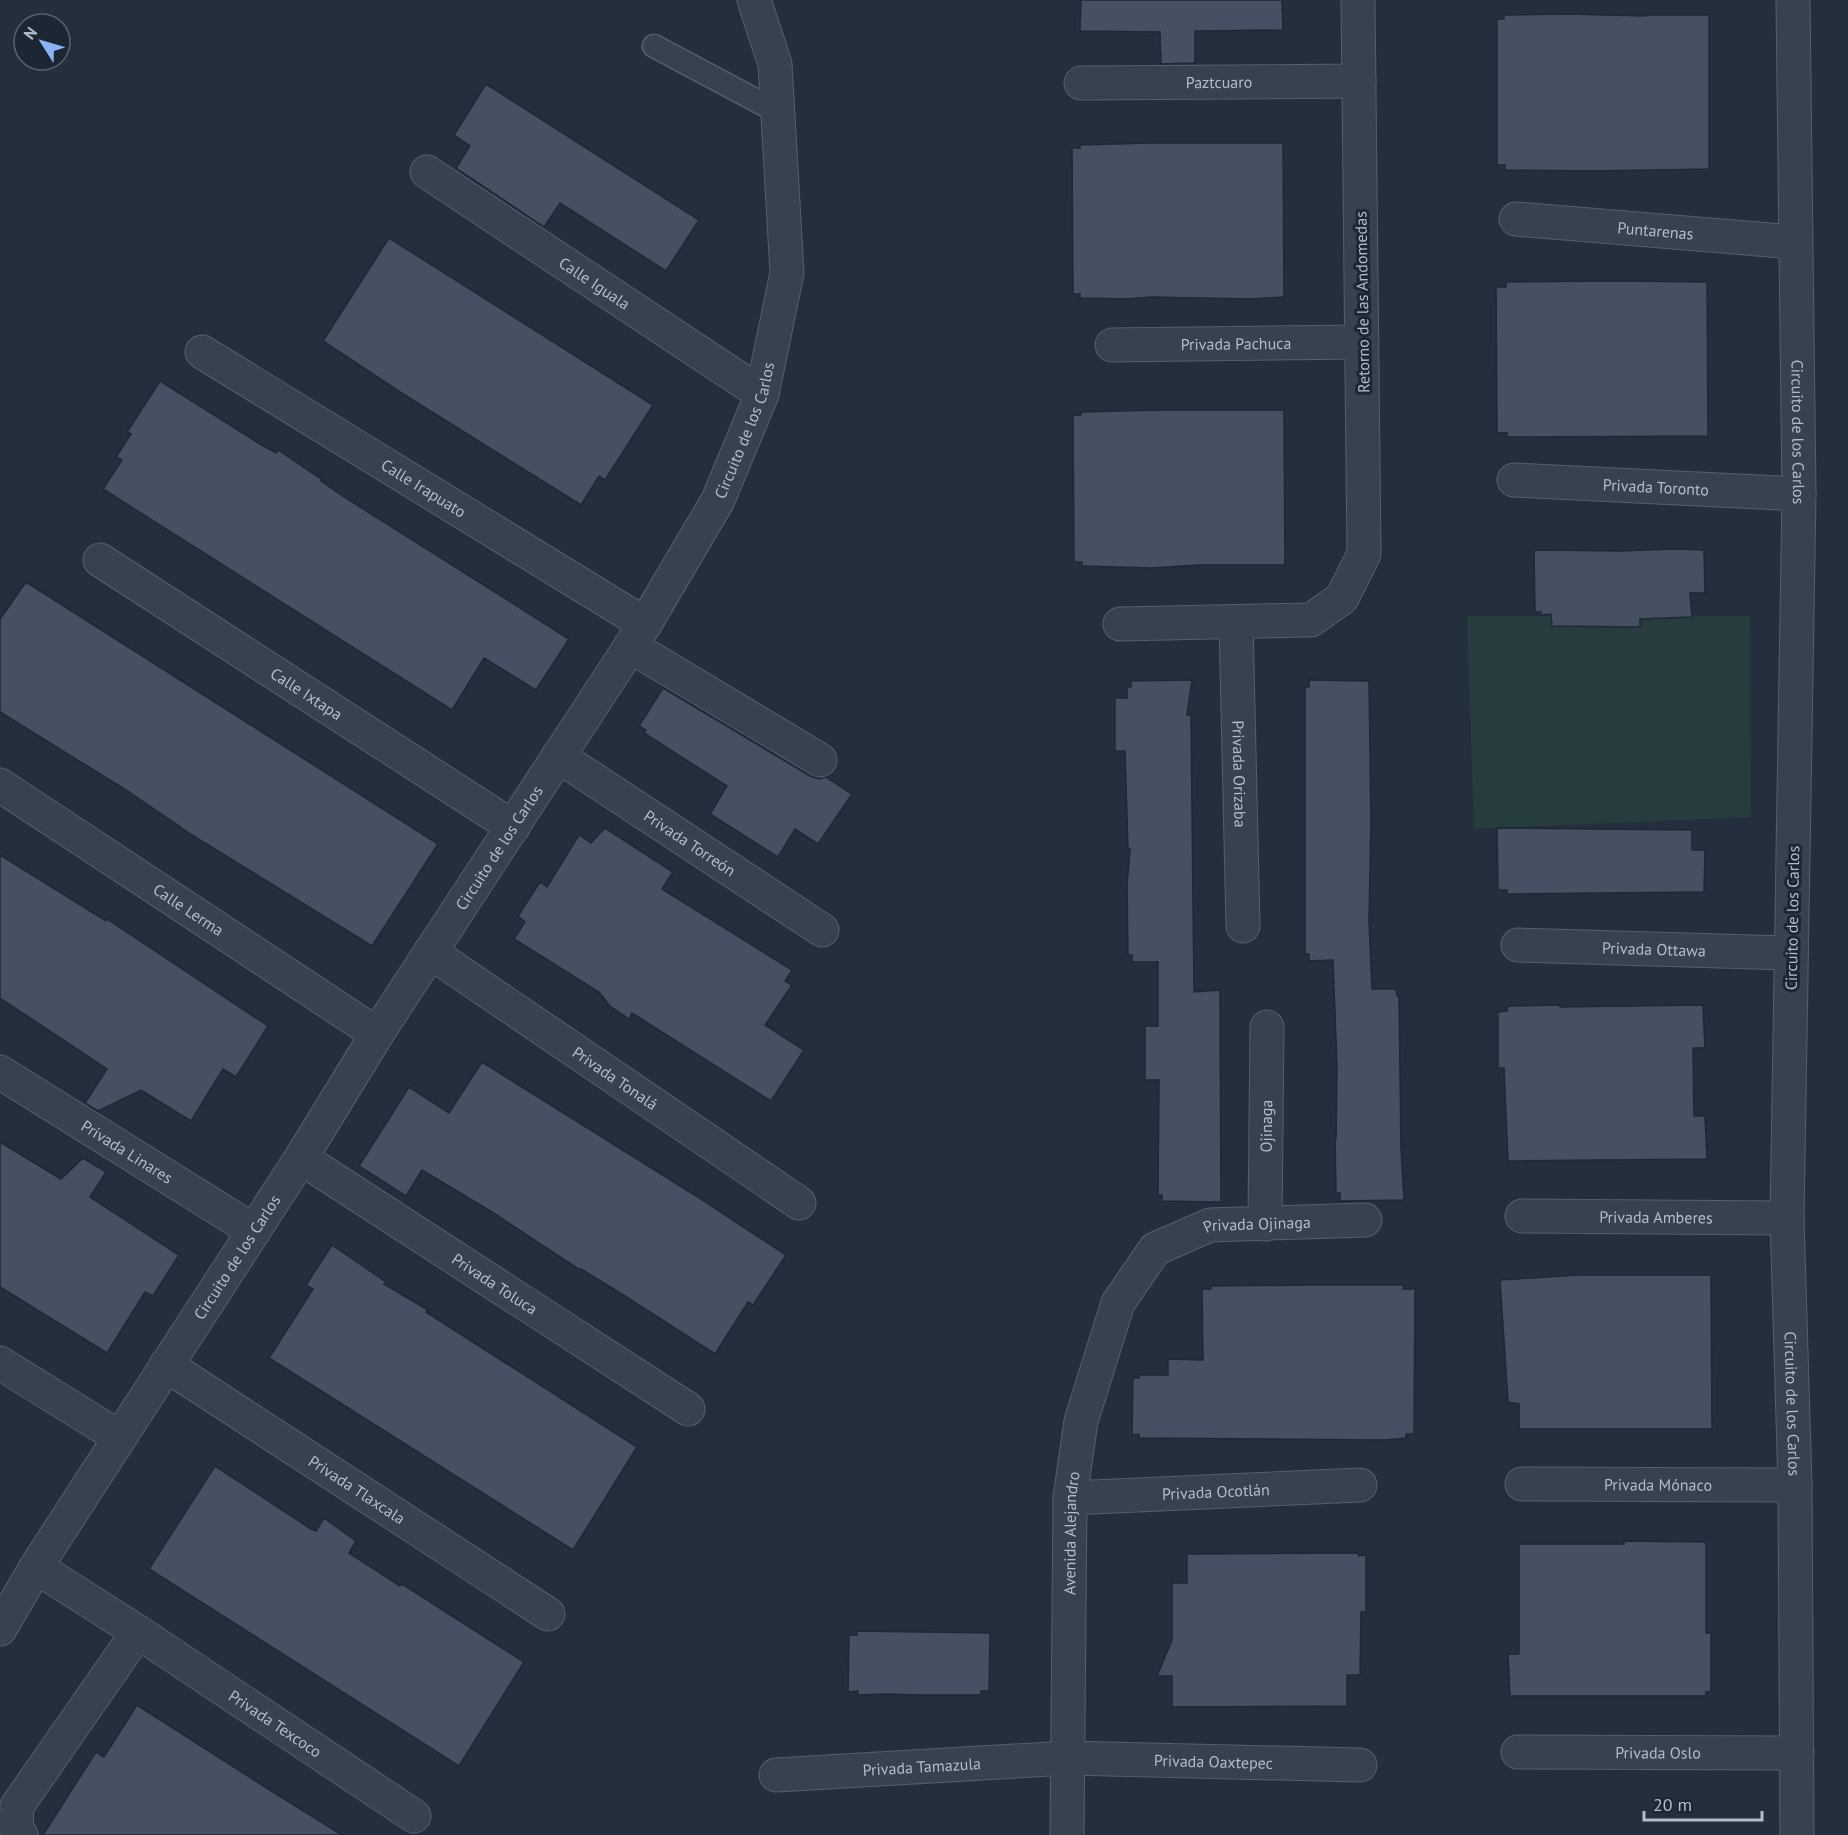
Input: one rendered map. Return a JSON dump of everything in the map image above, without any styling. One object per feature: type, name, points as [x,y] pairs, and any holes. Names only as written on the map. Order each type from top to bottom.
[{"type":"street","name":"Circuito de los Carlos","points":[[0,1629],[36,1567],[119,1437],[301,1158],[376,1034],[637,635],[717,500],[762,394],[787,273],[776,64],[754,0]]},
{"type":"street","name":"Retorno de las Andomedas","points":[[1236,622],[1311,620],[1342,598],[1364,554],[1358,0]]},
{"type":"street","name":"Circuito de los Carlos","points":[[1793,0],[1794,242],[1799,494],[1787,1218],[1795,1485],[1797,1835]]},
{"type":"street","name":"Paztcuaro","points":[[1081,83],[1359,81]]},
{"type":"street","name":"Calle Iguala","points":[[427,172],[762,394]]},
{"type":"street","name":"Puntarenas","points":[[1516,219],[1794,242]]},
{"type":"street","name":"Privada Pachuca","points":[[1112,345],[1362,342]]},
{"type":"street","name":"Calle Irapuato","points":[[202,352],[637,635],[820,760]]},
{"type":"street","name":"Privada Toronto","points":[[1514,480],[1799,494]]},
{"type":"street","name":"Calle Ixtapa","points":[[100,560],[513,826]]},
{"type":"street","points":[[1120,624],[1236,622]]},
{"type":"street","name":"Privada Orizaba","points":[[1236,622],[1243,926]]},
{"type":"street","name":"Privada Torreón","points":[[558,756],[822,930]]},
{"type":"street","name":"Calle Lerma","points":[[0,785],[376,1034]]},
{"type":"street","name":"Privada Ottawa","points":[[1518,945],[1791,952]]},
{"type":"street","name":"Privada Tonalá","points":[[430,952],[799,1203]]},
{"type":"street","name":"Ojinaga","points":[[1265,1224],[1268,1027]]},
{"type":"street","name":"Privada Linares","points":[[0,1072],[254,1231]]},
{"type":"street","name":"Privada Toluca","points":[[301,1158],[688,1409]]},
{"type":"street","name":"Privada Amberes","points":[[1522,1216],[1787,1218]]},
{"type":"street","name":"Privada Ojinaga","points":[[1155,1249],[1210,1225],[1365,1220]]},
{"type":"street","name":"Avenida Alejandro","points":[[1067,1835],[1070,1498],[1081,1421],[1118,1303],[1155,1249]]},
{"type":"street","points":[[0,1363],[119,1437]]},
{"type":"street","name":"Privada Tlaxcala","points":[[166,1365],[548,1614]]},
{"type":"street","name":"Privada Mónaco","points":[[1522,1484],[1795,1485]]},
{"type":"street","name":"Privada Ocotlán","points":[[1070,1498],[1360,1485]]},
{"type":"street","name":"Privada Texcoco","points":[[36,1567],[138,1632],[414,1816]]},
{"type":"street","points":[[21,1835],[16,1828],[17,1806],[138,1632]]},
{"type":"street","name":"Privada Oslo","points":[[1518,1752],[1797,1753]]},
{"type":"street","name":"Privada Oaxtepec","points":[[1066,1758],[1360,1765]]},
{"type":"street","name":"Privada Tamazula","points":[[777,1775],[1066,1758]]},
{"type":"lane","points":[[654,46],[778,112]]},
{"type":"green space","points":[[1467,616],[1750,616],[1751,817],[1474,829]]},
{"type":"building","points":[[1081,0],[1282,0],[1283,30],[1195,31],[1195,63],[1161,64],[1160,32],[1080,31]]},
{"type":"building","points":[[1504,15],[1709,15],[1709,169],[1505,170],[1505,165],[1497,165],[1497,19],[1504,19]]},
{"type":"building","points":[[486,84],[699,220],[666,271],[560,203],[544,227],[456,168],[470,146],[454,135]]},
{"type":"building","points":[[1283,143],[1284,297],[1126,299],[1080,298],[1080,294],[1073,294],[1072,148],[1080,148],[1080,145]]},
{"type":"building","points":[[389,238],[653,405],[605,480],[599,476],[581,505],[323,341]]},
{"type":"building","points":[[1506,282],[1707,282],[1708,436],[1507,437],[1507,433],[1497,433],[1496,287],[1506,287]]},
{"type":"building","points":[[160,381],[260,444],[276,453],[278,450],[341,495],[569,639],[536,690],[484,658],[452,710],[103,489],[122,460],[116,457],[131,434],[127,432]]},
{"type":"building","points":[[1284,410],[1285,565],[1198,565],[1152,568],[1082,566],[1082,562],[1074,562],[1073,415],[1081,415],[1081,412]]},
{"type":"building","points":[[1534,550],[1704,550],[1705,593],[1690,593],[1692,617],[1640,619],[1640,627],[1552,626],[1551,614],[1541,615],[1541,612],[1535,612]]},
{"type":"building","points":[[26,582],[438,844],[372,946],[192,835],[126,790],[0,712],[0,619]]},
{"type":"building","points":[[1192,680],[1187,715],[1191,715],[1194,992],[1220,990],[1221,1202],[1162,1201],[1162,1195],[1158,1196],[1159,1080],[1145,1080],[1145,1026],[1158,1026],[1158,962],[1132,962],[1132,955],[1128,955],[1127,885],[1130,849],[1128,849],[1125,751],[1115,751],[1115,698],[1127,698],[1127,687],[1131,687],[1131,681]]},
{"type":"building","points":[[1309,680],[1369,681],[1371,821],[1369,920],[1372,989],[1396,989],[1397,996],[1399,996],[1404,1200],[1340,1201],[1340,1193],[1336,1193],[1337,1068],[1333,960],[1309,961],[1309,954],[1305,954],[1305,687],[1309,687]]},
{"type":"building","points":[[663,688],[810,776],[819,779],[826,777],[852,794],[818,844],[795,829],[778,857],[710,814],[727,786],[644,733],[646,730],[639,726]]},
{"type":"building","points":[[605,828],[673,872],[662,889],[792,970],[785,981],[792,985],[765,1025],[804,1050],[771,1101],[632,1013],[629,1019],[610,1006],[599,992],[514,939],[525,922],[518,916],[540,882],[547,887],[579,835],[591,843]]},
{"type":"building","points":[[1497,828],[1692,830],[1692,850],[1705,850],[1704,892],[1507,894],[1507,890],[1498,890]]},
{"type":"building","points":[[0,855],[106,921],[107,919],[268,1026],[236,1077],[223,1069],[191,1121],[141,1090],[98,1111],[85,1103],[107,1069],[0,998]]},
{"type":"building","points":[[1561,1005],[1560,1007],[1703,1005],[1705,1048],[1693,1048],[1694,1116],[1705,1116],[1707,1159],[1508,1161],[1504,1068],[1498,1068],[1498,1012],[1507,1011],[1508,1006]]},
{"type":"building","points":[[482,1062],[786,1255],[753,1305],[748,1302],[715,1354],[422,1170],[406,1196],[359,1166],[409,1087],[449,1113]]},
{"type":"building","points":[[0,1142],[61,1179],[83,1158],[106,1172],[90,1197],[179,1255],[153,1296],[145,1292],[107,1353],[0,1287]]},
{"type":"building","points":[[332,1245],[386,1282],[384,1284],[428,1310],[426,1312],[637,1447],[573,1550],[269,1358],[313,1289],[306,1285]]},
{"type":"building","points":[[1579,1275],[1711,1275],[1712,1429],[1519,1429],[1519,1404],[1508,1402],[1500,1280]]},
{"type":"building","points":[[1404,1285],[1403,1289],[1415,1289],[1414,1434],[1406,1434],[1406,1438],[1385,1440],[1139,1438],[1139,1434],[1132,1435],[1133,1378],[1139,1378],[1139,1375],[1168,1375],[1168,1359],[1203,1360],[1202,1289],[1211,1289],[1211,1286]]},
{"type":"building","points":[[215,1466],[311,1529],[316,1531],[324,1518],[356,1541],[349,1553],[524,1662],[459,1766],[149,1569]]},
{"type":"building","points":[[1624,1541],[1706,1542],[1706,1633],[1711,1633],[1711,1692],[1706,1692],[1706,1696],[1510,1696],[1508,1654],[1519,1654],[1519,1544],[1624,1544]]},
{"type":"building","points":[[1358,1553],[1359,1556],[1366,1555],[1366,1612],[1361,1612],[1360,1675],[1347,1675],[1347,1706],[1172,1707],[1172,1676],[1157,1676],[1172,1640],[1172,1583],[1187,1583],[1187,1554]]},
{"type":"building","points":[[857,1631],[990,1633],[989,1691],[981,1691],[981,1695],[858,1695],[858,1691],[848,1692],[849,1635],[857,1635]]},
{"type":"building","points":[[137,1705],[342,1835],[43,1835],[96,1752],[104,1757]]}]
